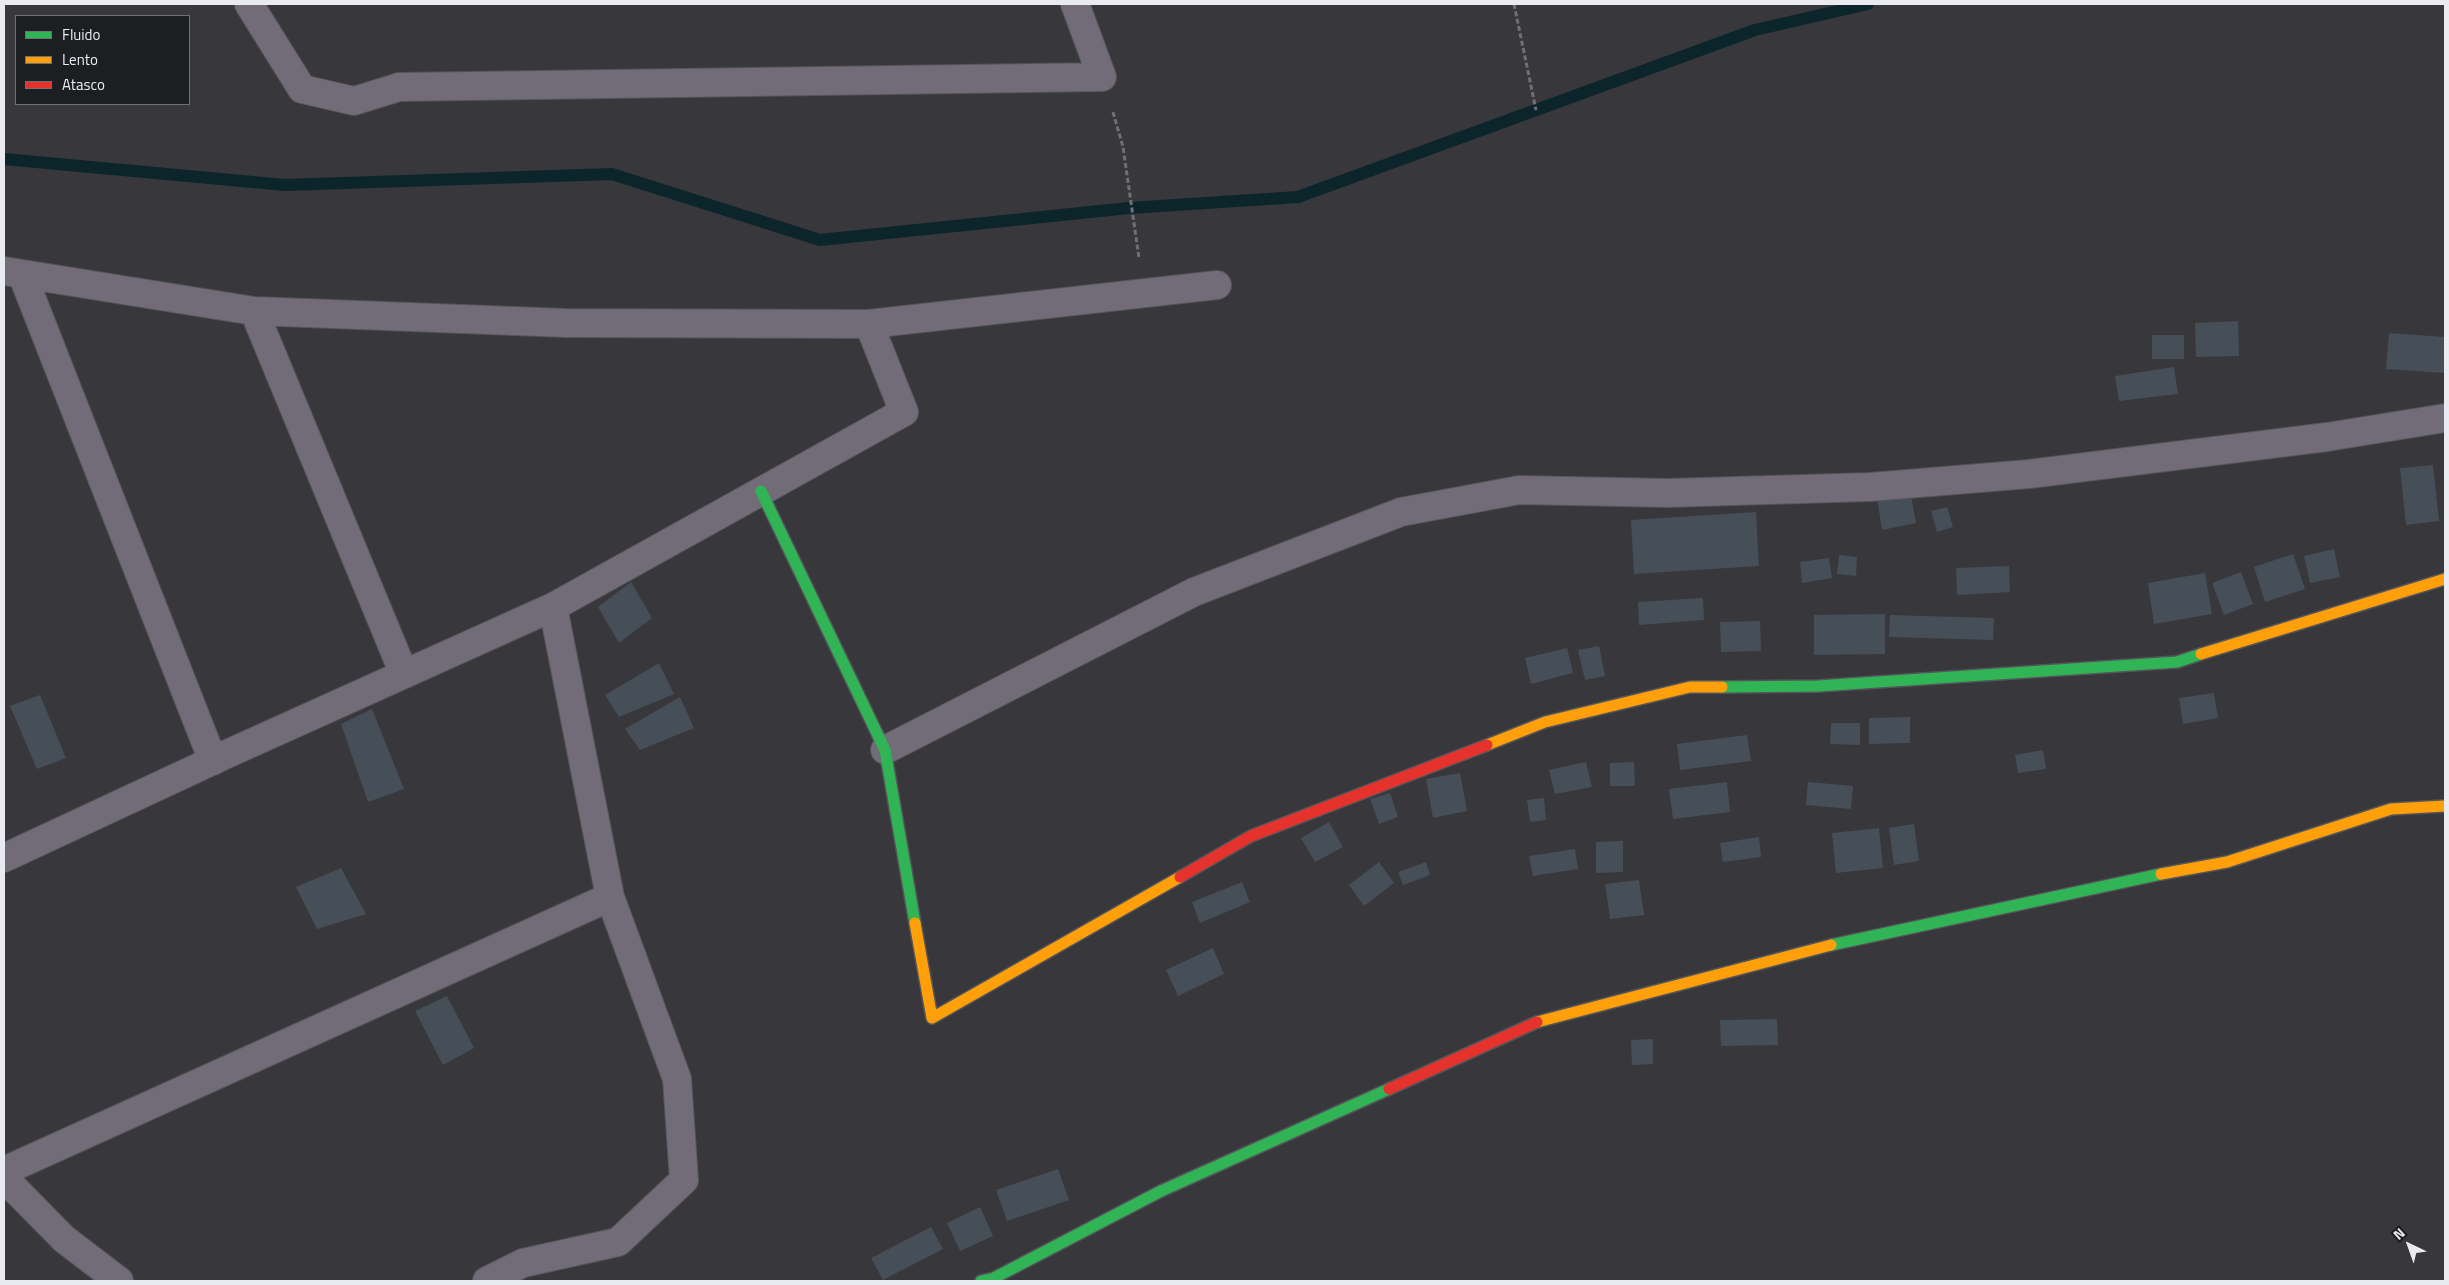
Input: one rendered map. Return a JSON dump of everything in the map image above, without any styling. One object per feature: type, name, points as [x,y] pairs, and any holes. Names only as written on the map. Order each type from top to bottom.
[{"type":"street","points":[[249,4],[302,89],[354,101],[400,87],[1102,77],[1075,4]]},
{"type":"street","points":[[13,272],[254,311],[566,323],[869,324],[1217,286]]},
{"type":"street","points":[[13,272],[213,761]]},
{"type":"street","points":[[254,311],[404,674]]},
{"type":"street","points":[[4,858],[553,607],[904,412],[869,324]]},
{"type":"street","points":[[885,750],[1194,592],[1401,512],[1520,490],[1668,493],[1870,487],[2020,474],[2327,437],[2445,418]]},
{"type":"street","points":[[761,491],[885,750],[932,1018],[1251,836],[1545,722],[1690,687],[1818,686],[2177,662],[2445,579]]},
{"type":"street","points":[[487,1281],[523,1263],[618,1242],[684,1180],[677,1079],[610,897],[553,607]]},
{"type":"street","points":[[981,1281],[994,1278],[1161,1191],[1547,1018],[1650,994],[1817,948],[2177,870],[2227,862],[2391,810],[2445,806]]},
{"type":"street","points":[[4,1171],[610,897]]},
{"type":"street","points":[[4,1178],[64,1239],[118,1281]]},
{"type":"path","points":[[1514,4],[1536,110]]},
{"type":"path","points":[[1123,147],[1139,258]]},
{"type":"building","points":[[2238,321],[2239,356],[2196,357],[2195,323]]},
{"type":"building","points":[[2389,333],[2445,337],[2445,373],[2386,369]]},
{"type":"building","points":[[2152,335],[2184,335],[2184,359],[2152,359]]},
{"type":"building","points":[[2174,367],[2178,394],[2119,401],[2115,376]]},
{"type":"building","points":[[2433,465],[2439,521],[2406,525],[2400,468]]},
{"type":"building","points":[[1910,490],[1916,523],[1882,530],[1877,497]]},
{"type":"building","points":[[1947,507],[1953,527],[1937,532],[1931,511]]},
{"type":"building","points":[[1756,512],[1759,566],[1634,574],[1631,520]]},
{"type":"building","points":[[2334,549],[2340,577],[2310,583],[2304,556]]},
{"type":"building","points":[[2293,554],[2305,589],[2265,602],[2254,567]]},
{"type":"building","points":[[1839,555],[1857,557],[1856,576],[1837,574]]},
{"type":"building","points":[[1829,558],[1832,578],[1802,583],[1800,562]]},
{"type":"building","points":[[2009,566],[2010,592],[1957,595],[1956,568]]},
{"type":"building","points":[[2241,572],[2253,604],[2224,615],[2212,583]]},
{"type":"building","points":[[2205,573],[2212,614],[2154,624],[2148,583]]},
{"type":"building","points":[[631,582],[652,618],[619,643],[598,607]]},
{"type":"building","points":[[1703,598],[1704,620],[1639,625],[1638,602]]},
{"type":"building","points":[[1885,614],[1885,654],[1814,655],[1814,615]]},
{"type":"building","points":[[1890,615],[1994,618],[1993,640],[1889,637]]},
{"type":"building","points":[[1760,621],[1761,651],[1721,652],[1720,622]]},
{"type":"building","points":[[1599,646],[1605,676],[1585,680],[1578,650]]},
{"type":"building","points":[[1567,648],[1573,673],[1531,684],[1525,658]]},
{"type":"building","points":[[659,663],[674,694],[619,717],[605,695]]},
{"type":"building","points":[[2214,693],[2218,718],[2183,724],[2179,698]]},
{"type":"building","points":[[40,695],[66,758],[37,769],[10,706]]},
{"type":"building","points":[[680,697],[694,728],[640,750],[625,729]]},
{"type":"building","points":[[372,709],[404,789],[368,802],[341,724]]},
{"type":"building","points":[[1910,717],[1910,743],[1869,744],[1869,718]]},
{"type":"building","points":[[1831,723],[1860,723],[1860,745],[1830,744]]},
{"type":"building","points":[[1747,735],[1751,761],[1680,770],[1677,744]]},
{"type":"building","points":[[2043,750],[2046,769],[2018,773],[2015,755]]},
{"type":"building","points":[[1586,762],[1592,787],[1555,794],[1549,770]]},
{"type":"building","points":[[1634,762],[1635,786],[1610,786],[1610,763]]},
{"type":"building","points":[[1460,773],[1467,811],[1433,818],[1426,779]]},
{"type":"building","points":[[1727,782],[1730,812],[1673,819],[1669,789]]},
{"type":"building","points":[[1808,782],[1853,786],[1851,809],[1806,805]]},
{"type":"building","points":[[1390,793],[1398,817],[1379,824],[1370,799]]},
{"type":"building","points":[[1544,798],[1546,820],[1530,822],[1527,800]]},
{"type":"building","points":[[1329,822],[1343,847],[1315,862],[1301,838]]},
{"type":"building","points":[[1914,824],[1919,861],[1894,865],[1889,828]]},
{"type":"building","points":[[1879,828],[1883,868],[1836,873],[1832,833]]},
{"type":"building","points":[[1759,837],[1761,857],[1723,862],[1720,843]]},
{"type":"building","points":[[1623,841],[1623,872],[1596,873],[1596,842]]},
{"type":"building","points":[[1575,849],[1578,869],[1533,876],[1529,856]]},
{"type":"building","points":[[1379,862],[1394,883],[1364,906],[1349,885]]},
{"type":"building","points":[[1426,862],[1430,875],[1403,885],[1398,872]]},
{"type":"building","points":[[341,868],[366,914],[317,929],[296,887]]},
{"type":"building","points":[[1639,880],[1644,915],[1610,919],[1605,884]]},
{"type":"building","points":[[1242,882],[1250,902],[1200,923],[1192,902]]},
{"type":"building","points":[[1213,948],[1224,974],[1178,996],[1166,970]]},
{"type":"building","points":[[447,996],[474,1048],[443,1065],[415,1011]]},
{"type":"building","points":[[1777,1019],[1778,1045],[1721,1046],[1720,1020]]},
{"type":"building","points":[[1653,1039],[1653,1064],[1632,1065],[1631,1040]]},
{"type":"building","points":[[1058,1169],[1069,1200],[1007,1221],[996,1190]]},
{"type":"building","points":[[980,1207],[993,1236],[960,1251],[947,1223]]},
{"type":"building","points":[[931,1227],[943,1249],[883,1280],[871,1258]]},
{"type":"waterway","points":[[4,159],[285,185],[612,174],[820,240],[1129,208],[1298,197],[1755,30],[1868,4]]},
{"type":"traffic: fast","points":[[761,491],[885,750],[915,923]]},
{"type":"traffic: fast","points":[[1722,687],[1818,686],[2177,662],[2201,654]]},
{"type":"traffic: fast","points":[[1831,945],[2161,874]]},
{"type":"traffic: fast","points":[[981,1281],[994,1278],[1161,1191],[1389,1089]]},
{"type":"traffic: slow","points":[[2201,654],[2445,579]]},
{"type":"traffic: slow","points":[[1487,745],[1545,722],[1690,687],[1722,687]]},
{"type":"traffic: slow","points":[[2161,874],[2227,862],[2391,809],[2445,806]]},
{"type":"traffic: slow","points":[[915,923],[932,1018],[1180,877]]},
{"type":"traffic: slow","points":[[1537,1022],[1831,945]]},
{"type":"traffic: jam","points":[[1180,877],[1251,836],[1487,745]]},
{"type":"traffic: jam","points":[[1389,1089],[1537,1022]]}]
